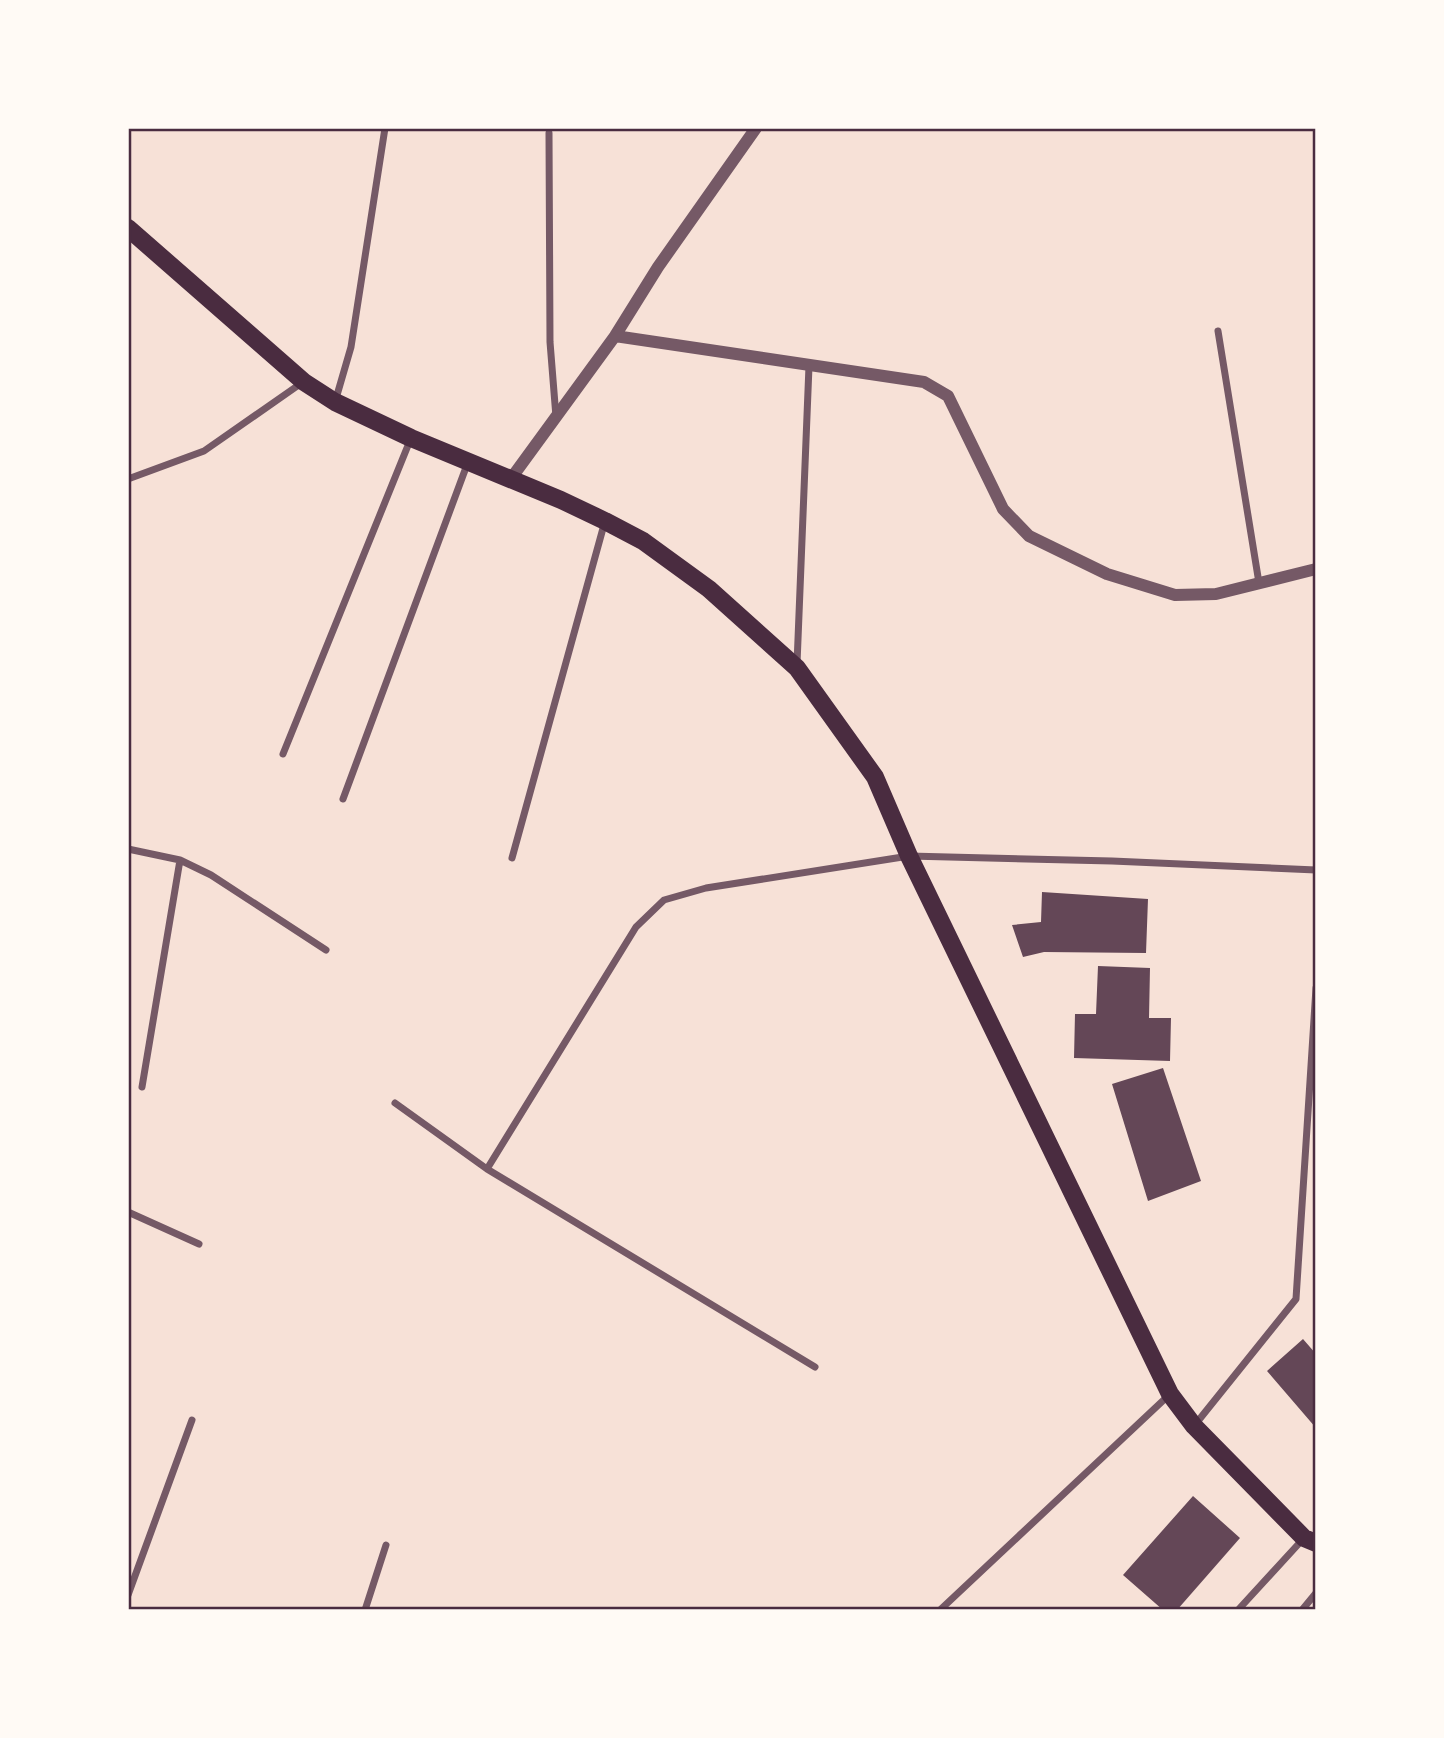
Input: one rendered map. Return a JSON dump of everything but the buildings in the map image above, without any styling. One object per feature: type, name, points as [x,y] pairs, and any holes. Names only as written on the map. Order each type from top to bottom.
[{"type":"main road","points":[[128,228],[304,382],[335,402],[411,438],[561,500],[643,541],[709,589],[797,668],[875,777],[909,856],[1170,1394],[1194,1426],[1310,1540]]},
{"type":"street","points":[[335,402],[351,347],[385,128]]},
{"type":"street","points":[[510,480],[615,335],[658,267],[756,128]]},
{"type":"street","points":[[549,133],[550,341],[556,417]]},
{"type":"street","points":[[1218,331],[1259,583]]},
{"type":"street","points":[[615,335],[924,382],[948,396],[1003,509],[1030,536],[1107,575],[1175,595],[1216,594],[1316,569]]},
{"type":"street","points":[[797,668],[809,366]]},
{"type":"street","points":[[128,479],[204,451],[304,382]]},
{"type":"street","points":[[282,754],[411,438]]},
{"type":"street","points":[[344,799],[468,462]]},
{"type":"street","points":[[512,858],[605,521]]},
{"type":"street","points":[[128,849],[180,860],[211,874],[326,950]]},
{"type":"street","points":[[487,1169],[636,927],[664,900],[706,888],[909,856],[1316,870]]},
{"type":"street","points":[[142,1087],[180,860]]},
{"type":"street","points":[[1194,1426],[1296,1299],[1316,988]]},
{"type":"street","points":[[395,1103],[487,1169],[815,1367]]},
{"type":"street","points":[[128,1212],[199,1244]]},
{"type":"street","points":[[940,1610],[1170,1394]]},
{"type":"street","points":[[128,1595],[192,1420]]},
{"type":"street","points":[[1238,1610],[1310,1540]]},
{"type":"street","points":[[365,1610],[386,1545]]},
{"type":"street","points":[[1302,1610],[1316,1593]]}]
